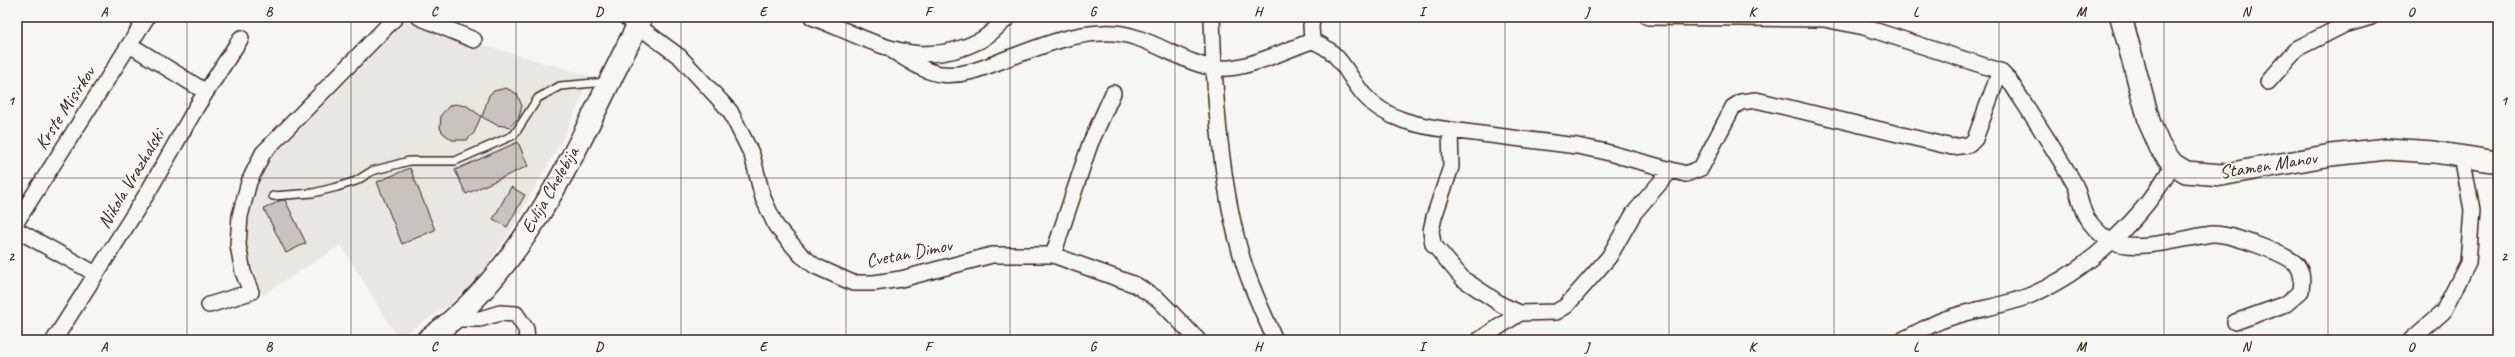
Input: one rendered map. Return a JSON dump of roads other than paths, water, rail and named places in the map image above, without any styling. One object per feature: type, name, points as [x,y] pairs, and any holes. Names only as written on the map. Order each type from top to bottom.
[{"type":"street","name":"Krste Misirkov","points":[[17,220],[147,17]]},
{"type":"street","points":[[209,305],[251,292],[243,272],[238,245],[240,216],[249,182],[263,153],[396,17]]},
{"type":"street","points":[[419,17],[474,40]]},
{"type":"street","points":[[812,17],[893,51],[924,69],[941,74],[956,75],[971,72],[1057,41],[1102,32],[1134,36],[1216,68],[1242,65],[1312,41],[1327,46],[1365,96],[1382,110],[1402,121],[1450,130],[1584,147],[1686,174],[1701,168],[1733,107],[1741,102],[1756,100],[1952,147],[1969,145],[1976,139],[1980,130],[2000,71]]},
{"type":"street","points":[[893,51],[927,56],[956,51],[982,39],[1010,17]]},
{"type":"street","points":[[1212,17],[1222,147],[1233,223],[1242,261],[1275,340]]},
{"type":"street","points":[[1312,41],[1311,26],[1313,17]]},
{"type":"street","points":[[1648,17],[1824,19],[1864,27],[2000,71],[2009,80],[2056,152],[2075,185],[2087,218],[2098,231],[2111,242],[2137,245],[2213,234],[2228,236],[2255,245],[2296,263],[2301,271],[2301,291],[2286,304],[2235,322]]},
{"type":"street","name":"Stamen Manov","points":[[2121,17],[2150,124],[2160,148],[2173,164],[2186,172],[2221,175],[2331,154],[2387,150],[2462,156],[2498,162]]},
{"type":"street","points":[[2268,82],[2298,48],[2344,25],[2371,17]]},
{"type":"street","name":"Evlija Chelebija","points":[[427,340],[454,319],[486,286],[539,214],[610,82],[636,19]]},
{"type":"street","name":"Cvetan Dimov","points":[[636,19],[680,57],[730,111],[752,155],[763,198],[776,226],[801,255],[814,266],[853,283],[874,283],[901,279],[992,255],[1053,256],[1136,285],[1159,300],[1198,340]]},
{"type":"street","name":"Nikola Vrazhalski","points":[[54,340],[96,274],[206,92],[242,38]]},
{"type":"street","points":[[130,45],[206,92]]},
{"type":"street","points":[[1053,256],[1090,144],[1113,94]]},
{"type":"street","points":[[1450,130],[1451,167],[1434,217],[1431,231],[1433,244],[1463,279],[1502,305],[1520,313],[1556,312],[1566,306],[1609,257],[1634,213],[1671,170]]},
{"type":"street","points":[[2411,340],[2443,312],[2468,263],[2472,210],[2462,156]]},
{"type":"street","points":[[1902,340],[1943,320],[2031,295],[2070,273],[2111,242],[2138,213],[2173,164]]},
{"type":"street","points":[[17,230],[96,274]]},
{"type":"street","points":[[454,319],[480,319],[500,313],[516,314],[526,329],[527,340]]},
{"type":"street","points":[[1479,340],[1520,313]]},
{"type":"lane","points":[[273,196],[313,193],[337,188],[356,181],[372,171],[409,161],[455,160],[514,135],[538,98],[560,86],[610,82]]}]
